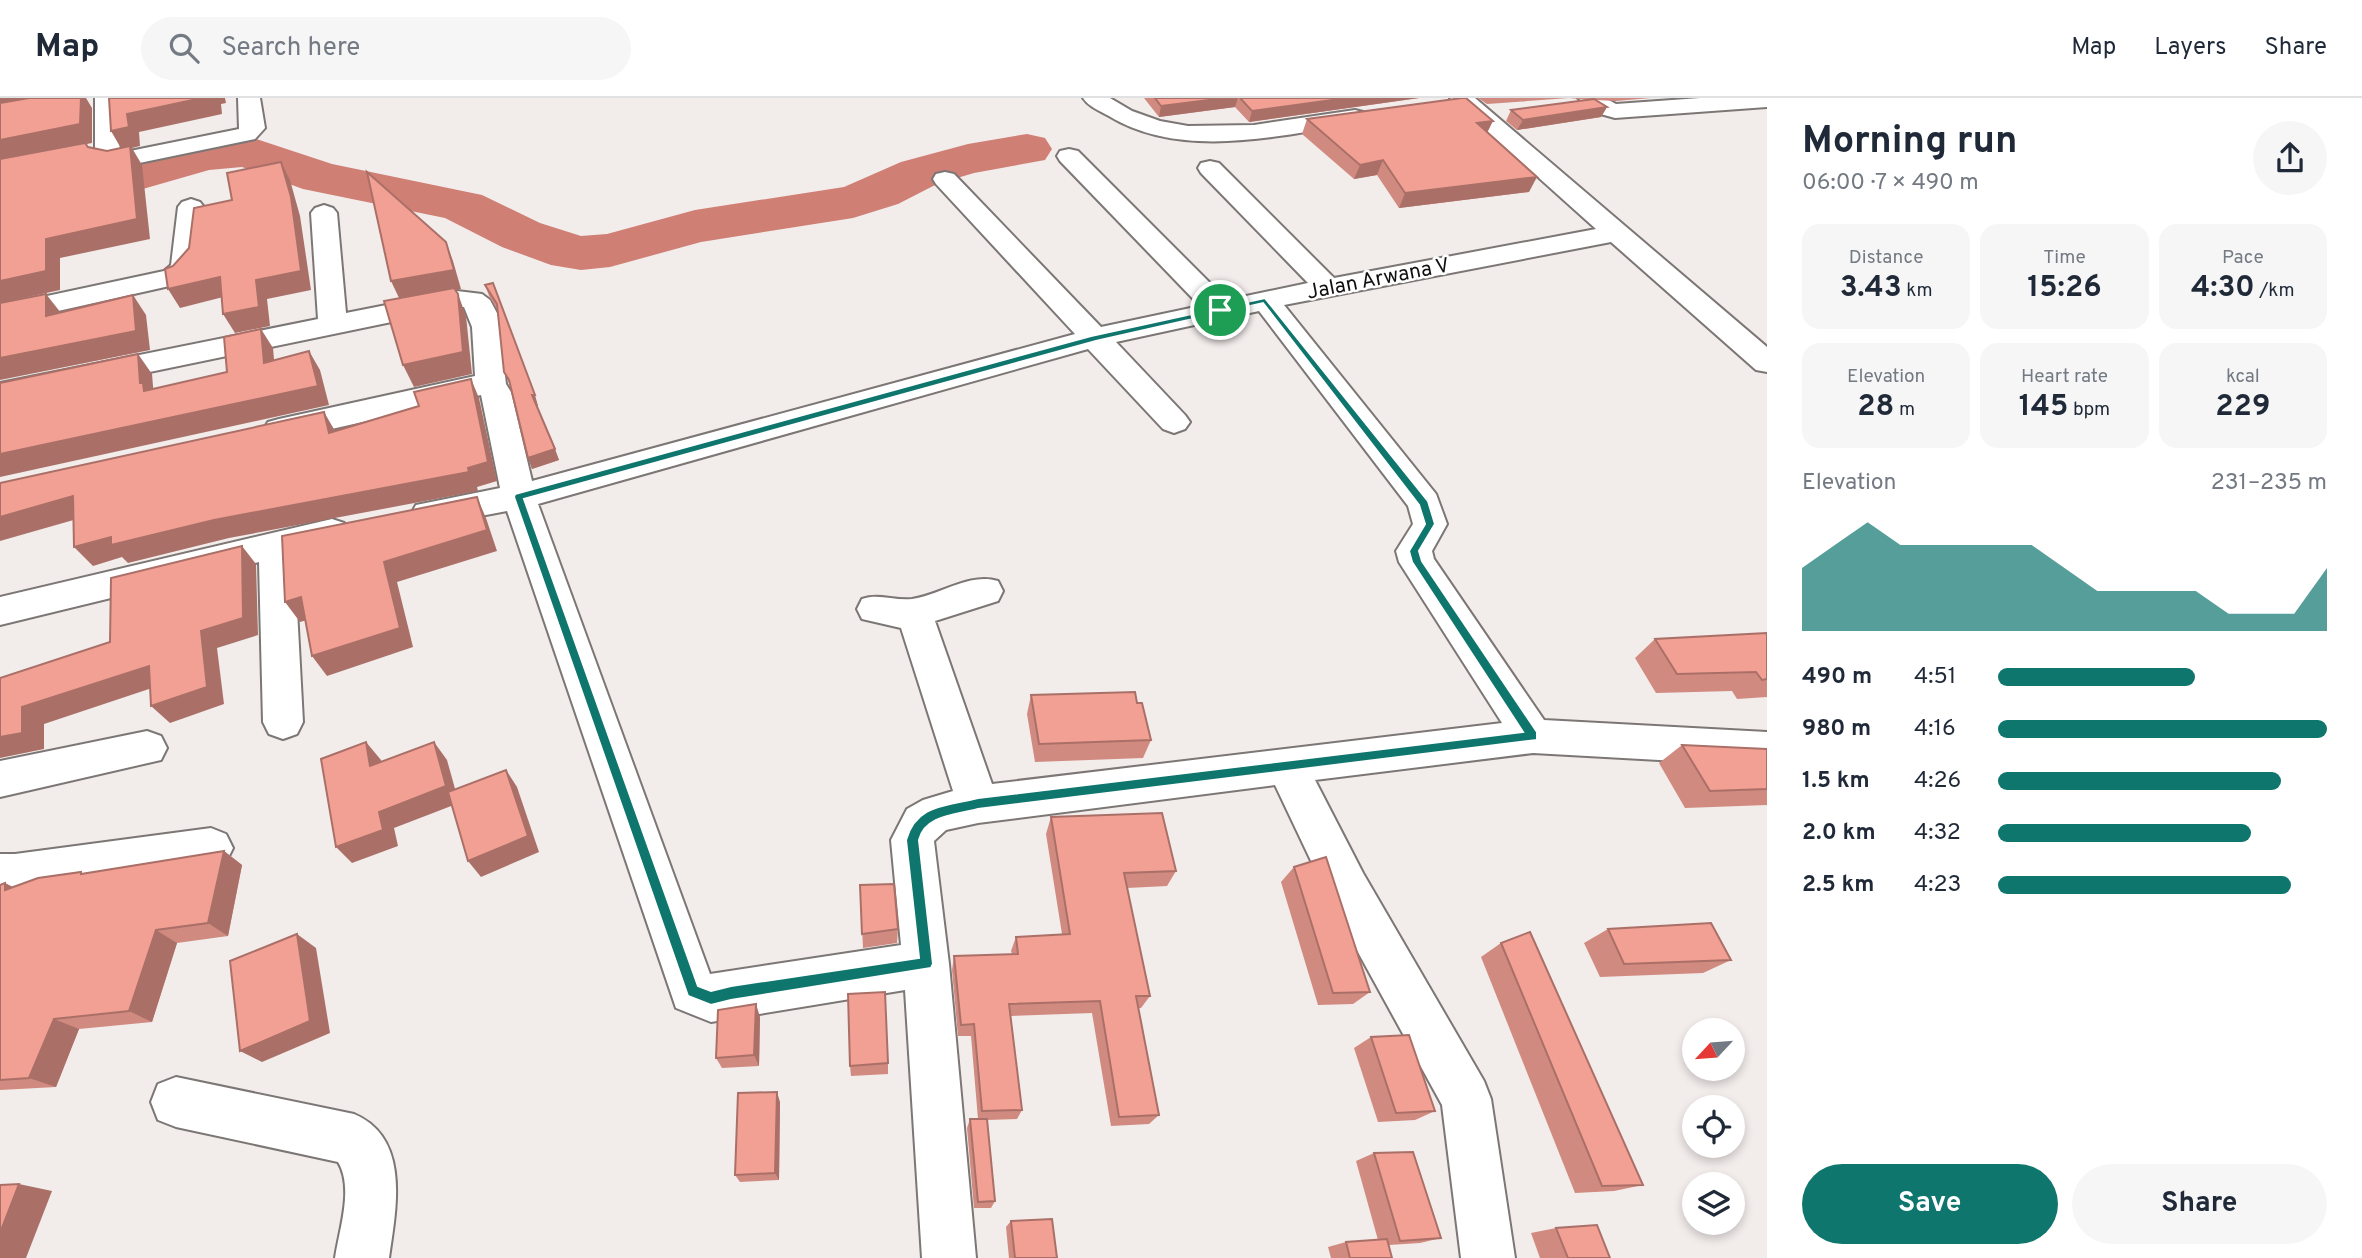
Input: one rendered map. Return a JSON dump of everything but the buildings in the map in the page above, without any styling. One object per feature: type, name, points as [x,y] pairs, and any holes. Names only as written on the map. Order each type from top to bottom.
[{"type":"street","points":[[97,99],[106,150],[110,158],[127,159],[247,134],[253,128],[249,98]]},
{"type":"street","points":[[1094,98],[1116,115],[1133,122],[1208,135],[1384,113]]},
{"type":"street","points":[[1583,101],[1615,111],[1727,100],[1767,100]]},
{"type":"street","points":[[1438,105],[1472,107],[1506,123],[1615,233],[1767,363]]},
{"type":"street","points":[[79,155],[106,150]]},
{"type":"street","points":[[1069,156],[1220,310]]},
{"type":"street","points":[[1210,168],[1328,287]]},
{"type":"street","points":[[945,179],[1174,422]]},
{"type":"street","points":[[0,315],[173,277],[185,265],[191,207]]},
{"type":"street","points":[[324,213],[333,325]]},
{"type":"street","name":"Jalan Arwana V","points":[[0,611],[276,544],[519,497],[1094,338],[1328,287],[1615,233]]},
{"type":"street","points":[[0,393],[457,299],[472,299],[481,306],[486,323],[491,386],[496,392],[519,497],[693,991],[711,998],[926,964]]},
{"type":"street","points":[[1265,300],[1424,503],[1430,524],[1414,551],[1417,562],[1532,736]]},
{"type":"street","points":[[246,437],[481,385],[491,386]]},
{"type":"street","points":[[276,544],[283,722]]},
{"type":"street","points":[[978,804],[894,611],[985,591]]},
{"type":"street","points":[[949,1258],[926,964],[912,840],[916,826],[926,817],[978,804],[1532,736],[1767,749]]},
{"type":"street","points":[[0,779],[147,748]]},
{"type":"street","points":[[1287,767],[1348,888],[1466,1099],[1488,1258]]},
{"type":"street","points":[[0,874],[42,872],[211,848]]},
{"type":"street","points":[[176,1102],[354,1140],[368,1163],[371,1198],[362,1258]]},
{"type":"waterway","points":[[0,214],[205,155],[247,151],[321,178],[463,206],[521,235],[571,253],[581,253],[610,250],[695,226],[853,202],[879,193],[919,173],[968,159],[1027,149]]},
{"type":"route","points":[[1265,300],[1424,503],[1430,524],[1414,551],[1417,562],[1532,736],[978,804],[926,817],[916,826],[912,840],[926,964],[711,998],[693,991],[519,497],[1094,338],[1220,310],[1265,300]]}]
